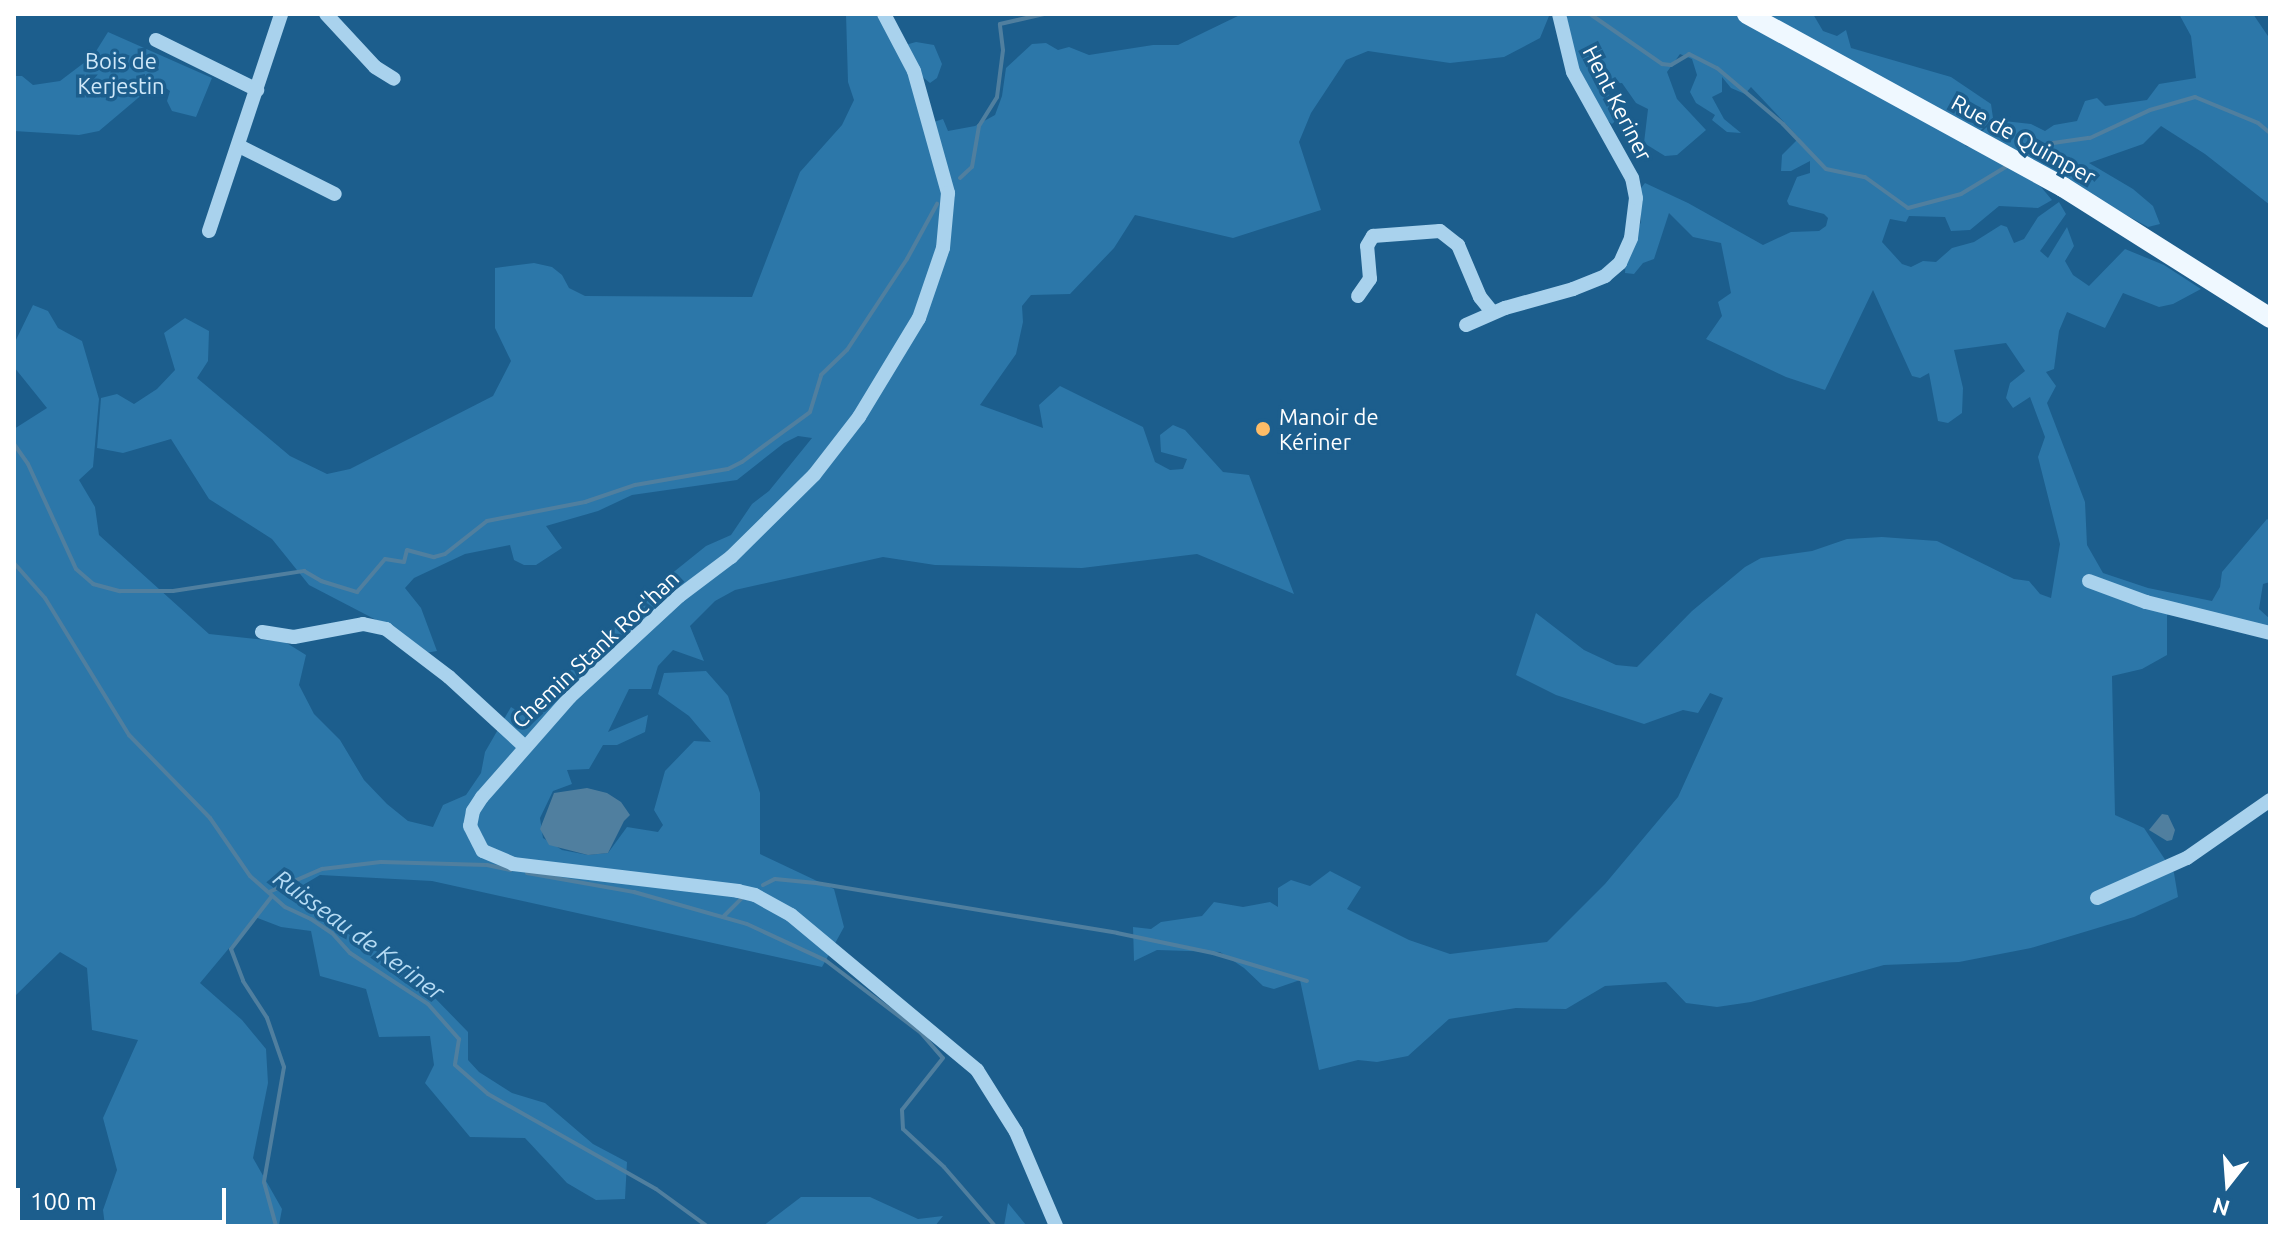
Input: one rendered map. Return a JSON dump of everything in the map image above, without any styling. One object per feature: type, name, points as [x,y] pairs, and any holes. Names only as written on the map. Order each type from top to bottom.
[{"type":"main road","name":"Rue de Quimper","points":[[1747,14],[2051,180],[2270,318]]},
{"type":"street","points":[[209,231],[281,14]]},
{"type":"street","points":[[326,14],[375,67],[394,79]]},
{"type":"street","name":"Chemin Stank Roc'han","points":[[884,14],[914,71],[948,193],[943,248],[919,318],[859,417],[814,475],[731,557],[646,625],[524,746],[473,811],[471,834],[483,851],[500,860],[738,891],[755,895],[791,915],[977,1070],[1016,1132],[1056,1226]]},
{"type":"street","name":"Hent Keriner","points":[[1466,325],[1492,312],[1573,289],[1605,276],[1620,263],[1631,238],[1636,198],[1632,178],[1573,72],[1559,14]]},
{"type":"street","points":[[156,40],[257,90]]},
{"type":"street","points":[[239,146],[335,194]]},
{"type":"street","points":[[1358,296],[1370,279],[1367,246],[1373,236],[1440,231],[1458,245],[1480,297],[1492,312]]},
{"type":"street","points":[[2089,581],[2146,602],[2270,633]]},
{"type":"street","points":[[262,632],[294,637],[370,624],[386,629],[449,677],[524,746]]},
{"type":"street","points":[[2097,898],[2187,858],[2270,800]]},
{"type":"green space","points":[[846,14],[876,14],[898,47],[916,42],[934,45],[942,64],[937,78],[930,83],[919,74],[931,123],[943,119],[948,131],[975,126],[995,115],[1002,96],[1006,68],[1032,44],[1046,43],[1058,50],[1069,47],[1089,55],[1153,45],[1178,45],[1242,14],[1549,16],[1540,38],[1504,57],[1450,63],[1368,51],[1346,60],[1311,113],[1299,142],[1321,210],[1233,238],[1135,215],[1114,248],[1070,294],[1031,295],[1022,306],[1023,322],[1016,354],[980,405],[1043,428],[1039,405],[1060,386],[1143,427],[1155,462],[1170,470],[1183,469],[1187,459],[1161,452],[1160,435],[1173,425],[1185,430],[1223,472],[1249,475],[1294,594],[1197,554],[1082,568],[935,565],[883,557],[735,590],[715,601],[690,626],[704,661],[673,650],[658,666],[651,689],[629,689],[608,732],[648,715],[645,732],[617,745],[603,745],[589,769],[567,770],[572,784],[553,791],[540,818],[543,838],[562,850],[588,855],[608,853],[627,827],[658,832],[663,825],[654,810],[665,771],[694,741],[711,742],[689,716],[658,694],[664,673],[706,671],[728,696],[760,793],[760,854],[834,889],[844,927],[822,967],[432,881],[320,875],[293,891],[314,913],[384,956],[397,959],[468,1032],[468,1060],[479,1072],[512,1093],[545,1103],[593,1144],[627,1162],[625,1199],[596,1200],[567,1183],[525,1138],[470,1137],[425,1083],[434,1065],[430,1036],[379,1037],[366,989],[320,976],[311,931],[281,927],[255,917],[200,983],[242,1020],[266,1049],[268,1083],[253,1158],[282,1209],[279,1225],[105,1226],[103,1210],[117,1170],[103,1118],[138,1040],[92,1030],[87,968],[60,952],[14,997],[14,429],[47,408],[14,367],[14,344],[33,305],[48,311],[58,328],[82,341],[99,399],[93,467],[79,480],[95,507],[99,535],[209,634],[285,642],[306,655],[299,685],[314,714],[340,740],[364,780],[387,804],[408,821],[433,827],[443,805],[466,795],[481,773],[485,752],[511,707],[522,714],[547,694],[650,591],[706,546],[731,535],[752,504],[769,491],[812,438],[798,436],[784,443],[737,480],[632,495],[598,511],[546,526],[562,548],[536,565],[524,565],[514,560],[510,545],[465,554],[414,578],[405,588],[421,608],[437,651],[425,653],[384,624],[309,585],[272,539],[209,499],[171,439],[123,453],[97,448],[101,398],[117,394],[134,404],[157,389],[175,370],[164,333],[185,318],[209,331],[208,361],[197,378],[290,456],[327,474],[350,469],[493,396],[511,361],[495,328],[495,268],[534,263],[552,267],[562,275],[569,288],[585,296],[752,297],[800,172],[842,125],[854,100],[848,82]]},
{"type":"green space","points":[[1566,14],[1813,14],[1823,31],[1837,36],[1846,30],[1851,48],[1951,77],[1991,104],[1993,118],[1965,146],[1986,151],[2041,187],[2052,200],[2038,208],[1999,206],[1970,230],[1951,231],[1945,217],[1909,216],[1906,222],[1890,219],[1882,242],[1902,264],[1911,267],[1923,261],[1936,262],[1952,248],[1974,242],[2001,225],[2007,227],[2014,243],[2024,239],[2038,217],[2059,202],[2066,214],[2040,251],[2048,258],[2067,227],[2074,246],[2065,261],[2073,275],[2089,286],[2125,249],[2164,265],[2201,289],[2173,304],[2159,307],[2123,293],[2105,328],[2067,312],[2059,331],[2054,369],[2046,372],[2056,386],[2047,403],[2085,502],[2087,545],[2103,573],[2148,588],[2212,601],[2220,587],[2222,572],[2267,519],[2270,521],[2270,582],[2263,584],[2259,609],[2270,619],[2270,627],[2184,607],[2167,615],[2167,655],[2142,669],[2112,676],[2115,815],[2144,828],[2174,873],[2178,897],[2134,917],[2031,948],[1959,962],[1884,965],[1751,1002],[1717,1007],[1686,1003],[1666,982],[1605,986],[1566,1009],[1516,1008],[1449,1019],[1408,1056],[1377,1062],[1358,1060],[1319,1070],[1300,980],[1274,989],[1263,986],[1220,952],[1157,950],[1134,961],[1133,927],[1151,929],[1161,922],[1202,916],[1214,902],[1243,907],[1270,902],[1278,907],[1278,888],[1291,880],[1310,886],[1330,871],[1361,887],[1347,909],[1409,940],[1450,954],[1547,942],[1605,884],[1678,797],[1723,698],[1710,693],[1698,713],[1683,710],[1644,724],[1556,695],[1516,675],[1536,613],[1584,650],[1616,665],[1637,667],[1692,611],[1745,567],[1761,558],[1812,551],[1847,539],[1882,537],[1937,541],[2014,579],[2029,581],[2040,594],[2051,598],[2060,544],[2038,457],[2045,437],[2030,397],[2013,408],[2006,398],[2010,383],[2025,371],[2006,343],[1954,350],[1963,388],[1962,413],[1948,423],[1938,421],[1929,373],[1920,378],[1912,376],[1873,290],[1825,390],[1786,377],[1706,339],[1722,316],[1718,302],[1731,293],[1721,243],[1693,237],[1669,213],[1654,259],[1643,263],[1634,274],[1625,273],[1626,258],[1641,222],[1641,188],[1645,183],[1688,203],[1763,245],[1791,232],[1819,231],[1826,226],[1828,218],[1824,214],[1789,205],[1787,201],[1797,177],[1810,173],[1810,161],[1791,171],[1781,171],[1782,155],[1799,138],[1751,87],[1745,94],[1731,88],[1722,77],[1722,92],[1712,97],[1724,119],[1741,133],[1727,132],[1712,120],[1715,115],[1696,103],[1690,92],[1697,75],[1692,59],[1680,54],[1667,72],[1677,99],[1706,130],[1677,155],[1665,156],[1644,143],[1648,109],[1636,103],[1622,83],[1608,84],[1610,101],[1621,116],[1612,124],[1598,113],[1578,75]]},
{"type":"green space","points":[[2179,14],[2253,14],[2270,39],[2270,205],[2205,154],[2161,126],[2143,144],[2089,163],[2133,189],[2153,206],[2160,224],[2148,227],[1979,134],[1995,120],[2031,124],[2045,131],[2054,125],[2077,121],[2085,101],[2097,98],[2105,106],[2147,100],[2159,84],[2196,78],[2191,36]]},
{"type":"green space","name":"Bois de Kerjestin","points":[[108,32],[212,78],[196,117],[172,111],[167,101],[170,91],[157,82],[99,131],[79,135],[14,131],[14,76],[22,76],[33,85],[60,81],[93,56]]},
{"type":"green space","points":[[801,1197],[870,1197],[918,1219],[943,1216],[935,1226],[763,1226]]},
{"type":"green space","points":[[1008,1203],[1026,1225],[1027,1226],[1004,1226]]},
{"type":"shaded area","points":[[587,788],[607,793],[621,802],[630,815],[608,853],[588,855],[549,845],[540,829],[554,793]]},
{"type":"shaded area","points":[[2162,814],[2168,815],[2175,830],[2172,840],[2167,841],[2149,830]]},
{"type":"waterway","points":[[960,178],[972,167],[979,126],[997,97],[1003,50],[1000,24],[1044,14]]},
{"type":"waterway","points":[[1590,14],[1662,64],[1671,65],[1689,54],[1717,68],[1783,124],[1826,169],[1865,177],[1908,208],[1961,194],[2009,165]]},
{"type":"waterway","points":[[2021,156],[2053,143],[2090,138],[2150,110],[2195,97],[2258,123],[2270,133]]},
{"type":"waterway","points":[[14,444],[28,464],[76,569],[93,584],[120,591],[173,591],[304,571],[321,581],[357,592],[385,559],[404,562],[407,550],[434,557],[445,554],[487,521],[585,502],[635,485],[728,469],[742,462],[810,412],[821,375],[847,350],[907,259],[937,204]]},
{"type":"waterway","name":"Ruisseau de Keriner","points":[[14,563],[45,598],[129,735],[210,818],[250,876],[285,907],[332,933],[350,953],[428,1004],[459,1039],[455,1065],[488,1094],[656,1189],[707,1226]]},
{"type":"waterway","points":[[269,892],[322,869],[381,862],[487,865],[510,870]]},
{"type":"waterway","points":[[527,873],[634,892],[747,924],[825,960],[921,1033],[943,1058],[902,1110],[903,1129],[944,1167],[995,1226]]},
{"type":"waterway","points":[[763,885],[775,879],[816,883],[1117,933],[1213,953],[1307,981]]},
{"type":"waterway","points":[[272,896],[231,949],[243,981],[267,1018],[284,1067],[264,1182],[276,1226]]},
{"type":"waterway","points":[[723,917],[742,898]]},
{"type":"place","name":"Manoir de Kériner","points":[[1263,429]]}]
